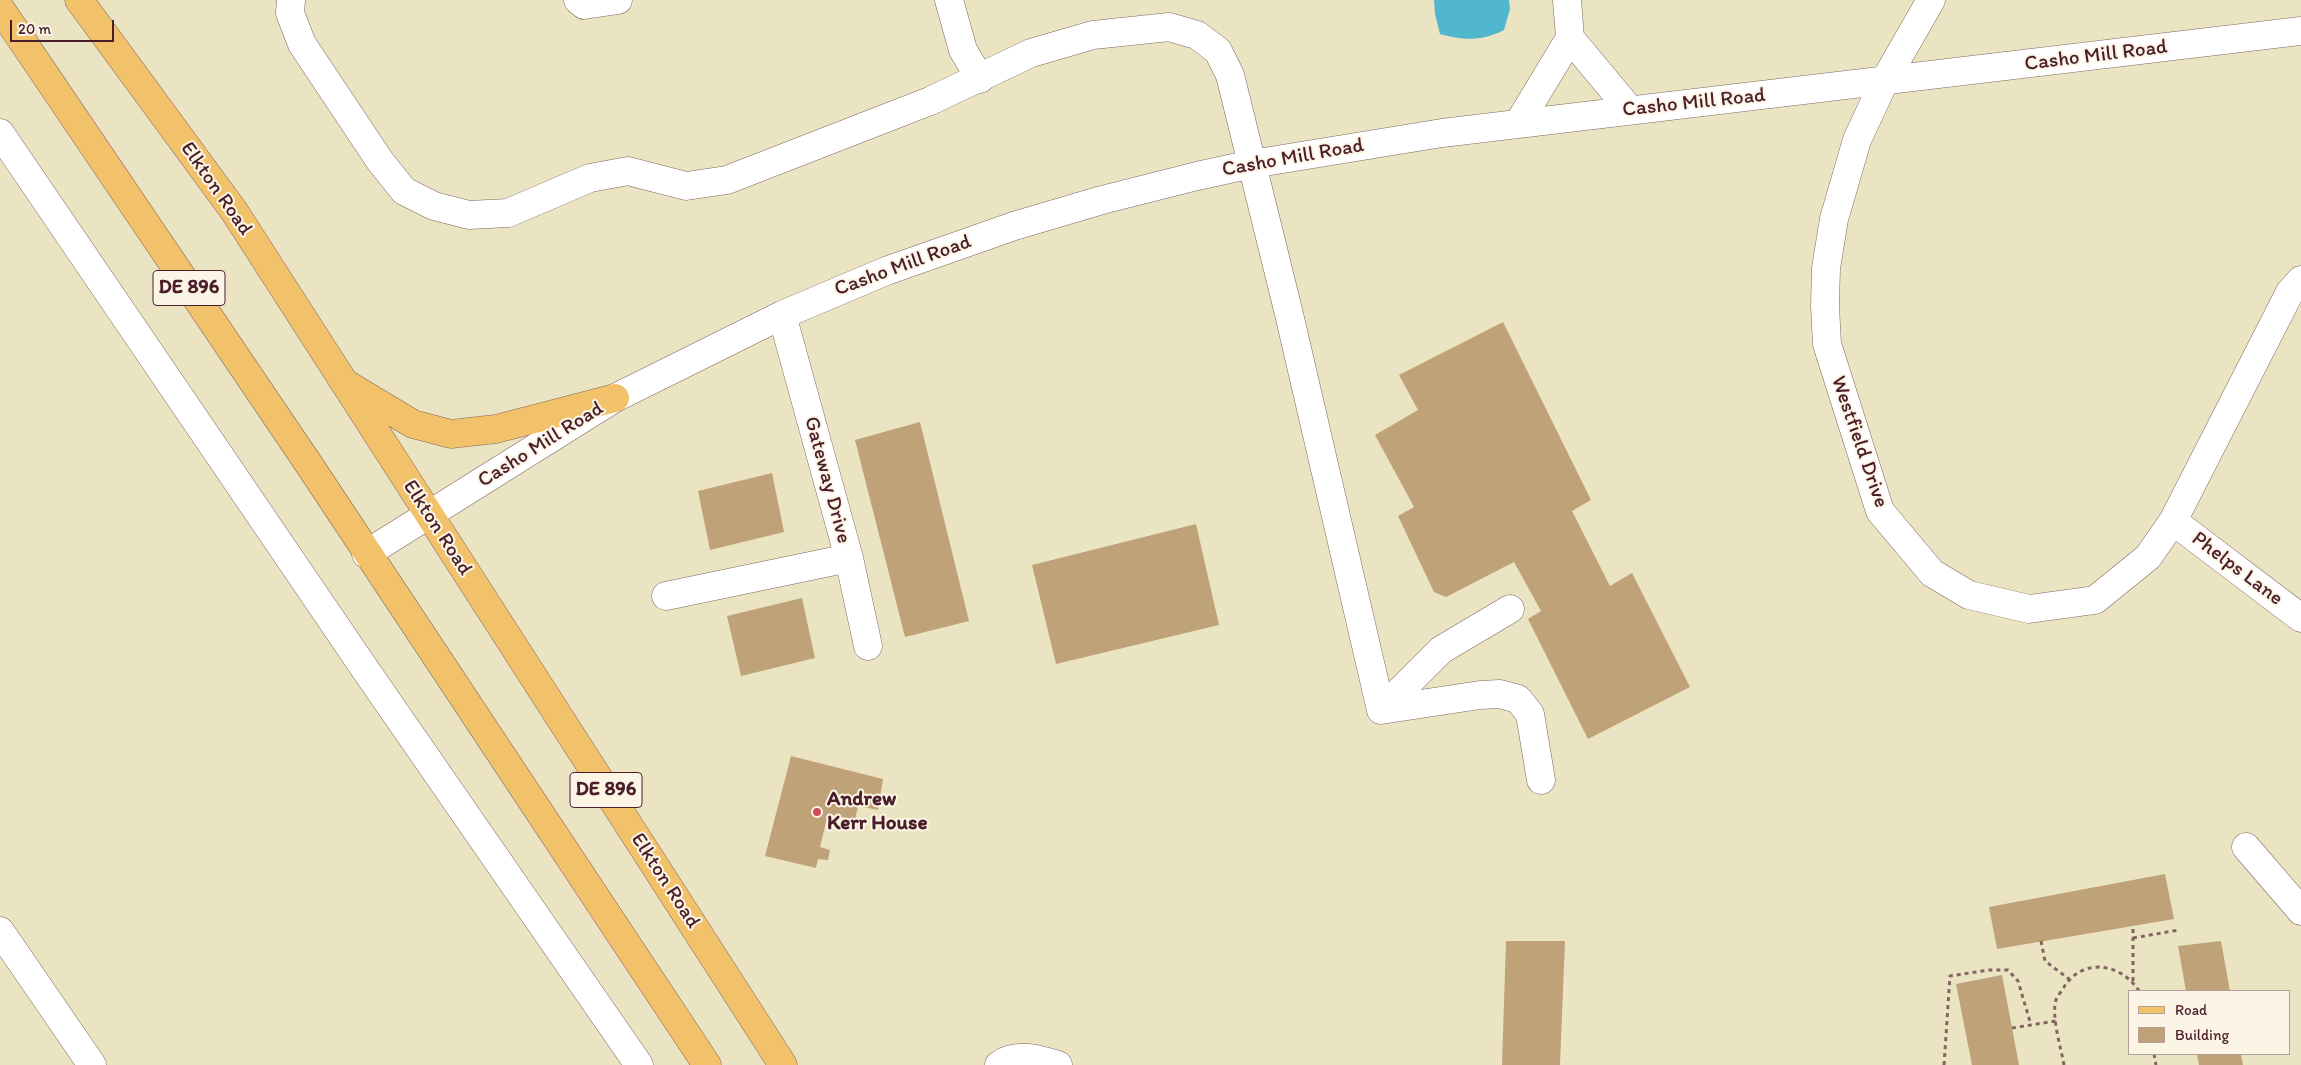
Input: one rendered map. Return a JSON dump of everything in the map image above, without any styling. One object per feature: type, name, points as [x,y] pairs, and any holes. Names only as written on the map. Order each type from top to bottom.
[{"type":"main road","name":"Elkton Road","points":[[79,0],[234,211],[428,516],[783,1065]]},
{"type":"main road","name":"DE 896","points":[[3,21],[304,458],[707,1065]]},
{"type":"main road","points":[[342,381],[413,424],[451,434],[496,429],[615,398]]},
{"type":"street","points":[[291,0],[290,14],[302,44],[380,161],[404,191],[434,206],[469,215],[508,213],[590,178],[628,171],[686,186],[727,180],[930,101],[980,79],[1031,53],[1093,35],[1169,27],[1197,35],[1218,51],[1230,75],[1381,710]]},
{"type":"street","points":[[578,0],[584,5],[618,0]]},
{"type":"street","points":[[949,0],[963,50],[980,79]]},
{"type":"street","points":[[1566,0],[1570,38],[1630,110]]},
{"type":"street","name":"Westfield Drive","points":[[1931,0],[1884,82],[1857,140],[1834,220],[1826,268],[1825,306],[1827,344],[1880,512],[1932,573],[1969,595],[2029,609],[2095,600],[2148,557],[2173,521],[2290,292],[2301,280]]},
{"type":"street","name":"Casho Mill Road","points":[[366,554],[615,398],[782,315],[886,270],[1014,226],[1119,195],[1252,164],[1354,146],[1630,110],[1884,82],[2301,31]]},
{"type":"street","points":[[1518,124],[1570,38]]},
{"type":"street","points":[[0,133],[367,672],[639,1065]]},
{"type":"street","name":"Gateway Drive","points":[[782,315],[849,558],[868,646]]},
{"type":"street","name":"Phelps Lane","points":[[2173,521],[2301,618]]},
{"type":"street","points":[[666,596],[849,558]]},
{"type":"street","points":[[1381,710],[1441,650],[1510,609]]},
{"type":"street","points":[[1381,710],[1480,695],[1500,694],[1518,699],[1530,714],[1541,780]]},
{"type":"street","points":[[2246,847],[2301,911]]},
{"type":"street","points":[[0,931],[92,1065]]},
{"type":"street","points":[[999,1065],[1008,1058],[1035,1058],[1058,1065]]},
{"type":"path","points":[[2133,926],[2133,982]]},
{"type":"path","points":[[2133,938],[2179,930]]},
{"type":"path","points":[[2041,942],[2045,961],[2069,979]]},
{"type":"path","points":[[2064,1065],[2056,1021],[2056,1000],[2069,979],[2088,968],[2111,967],[2133,982],[2138,990]]},
{"type":"path","points":[[1944,1065],[1950,976],[1989,970],[2008,970],[2018,981],[2031,1025]]},
{"type":"path","points":[[2012,1028],[2056,1021]]},
{"type":"water","points":[[1434,0],[1509,0],[1510,9],[1504,30],[1480,38],[1465,39],[1440,34]]},
{"type":"building","points":[[1503,322],[1591,500],[1572,511],[1610,586],[1632,573],[1690,687],[1588,739],[1528,619],[1541,611],[1514,562],[1446,597],[1434,592],[1398,516],[1414,507],[1375,435],[1418,410],[1399,375]]},
{"type":"building","points":[[920,422],[969,621],[905,637],[855,440]]},
{"type":"building","points":[[772,473],[784,532],[710,550],[698,491]]},
{"type":"building","points":[[1196,524],[1219,625],[1056,664],[1032,565]]},
{"type":"building","points":[[802,598],[815,658],[741,676],[727,616]]},
{"type":"building","name":"Andrew Kerr House","points":[[791,756],[883,779],[878,810],[858,806],[855,820],[828,814],[820,847],[830,850],[828,860],[818,859],[816,868],[765,856]]},
{"type":"building","points":[[2165,874],[2174,919],[1997,949],[1989,907]]},
{"type":"building","points":[[1506,941],[1565,941],[1560,1065],[1502,1065]]},
{"type":"building","points":[[2221,941],[2230,990],[2186,990],[2178,946]]},
{"type":"building","points":[[2002,975],[2019,1065],[1972,1065],[1956,984]]},
{"type":"building","points":[[2197,1055],[2241,1055],[2243,1065],[2199,1065]]},
{"type":"place","name":"Andrew Kerr House","points":[[817,812]]}]
